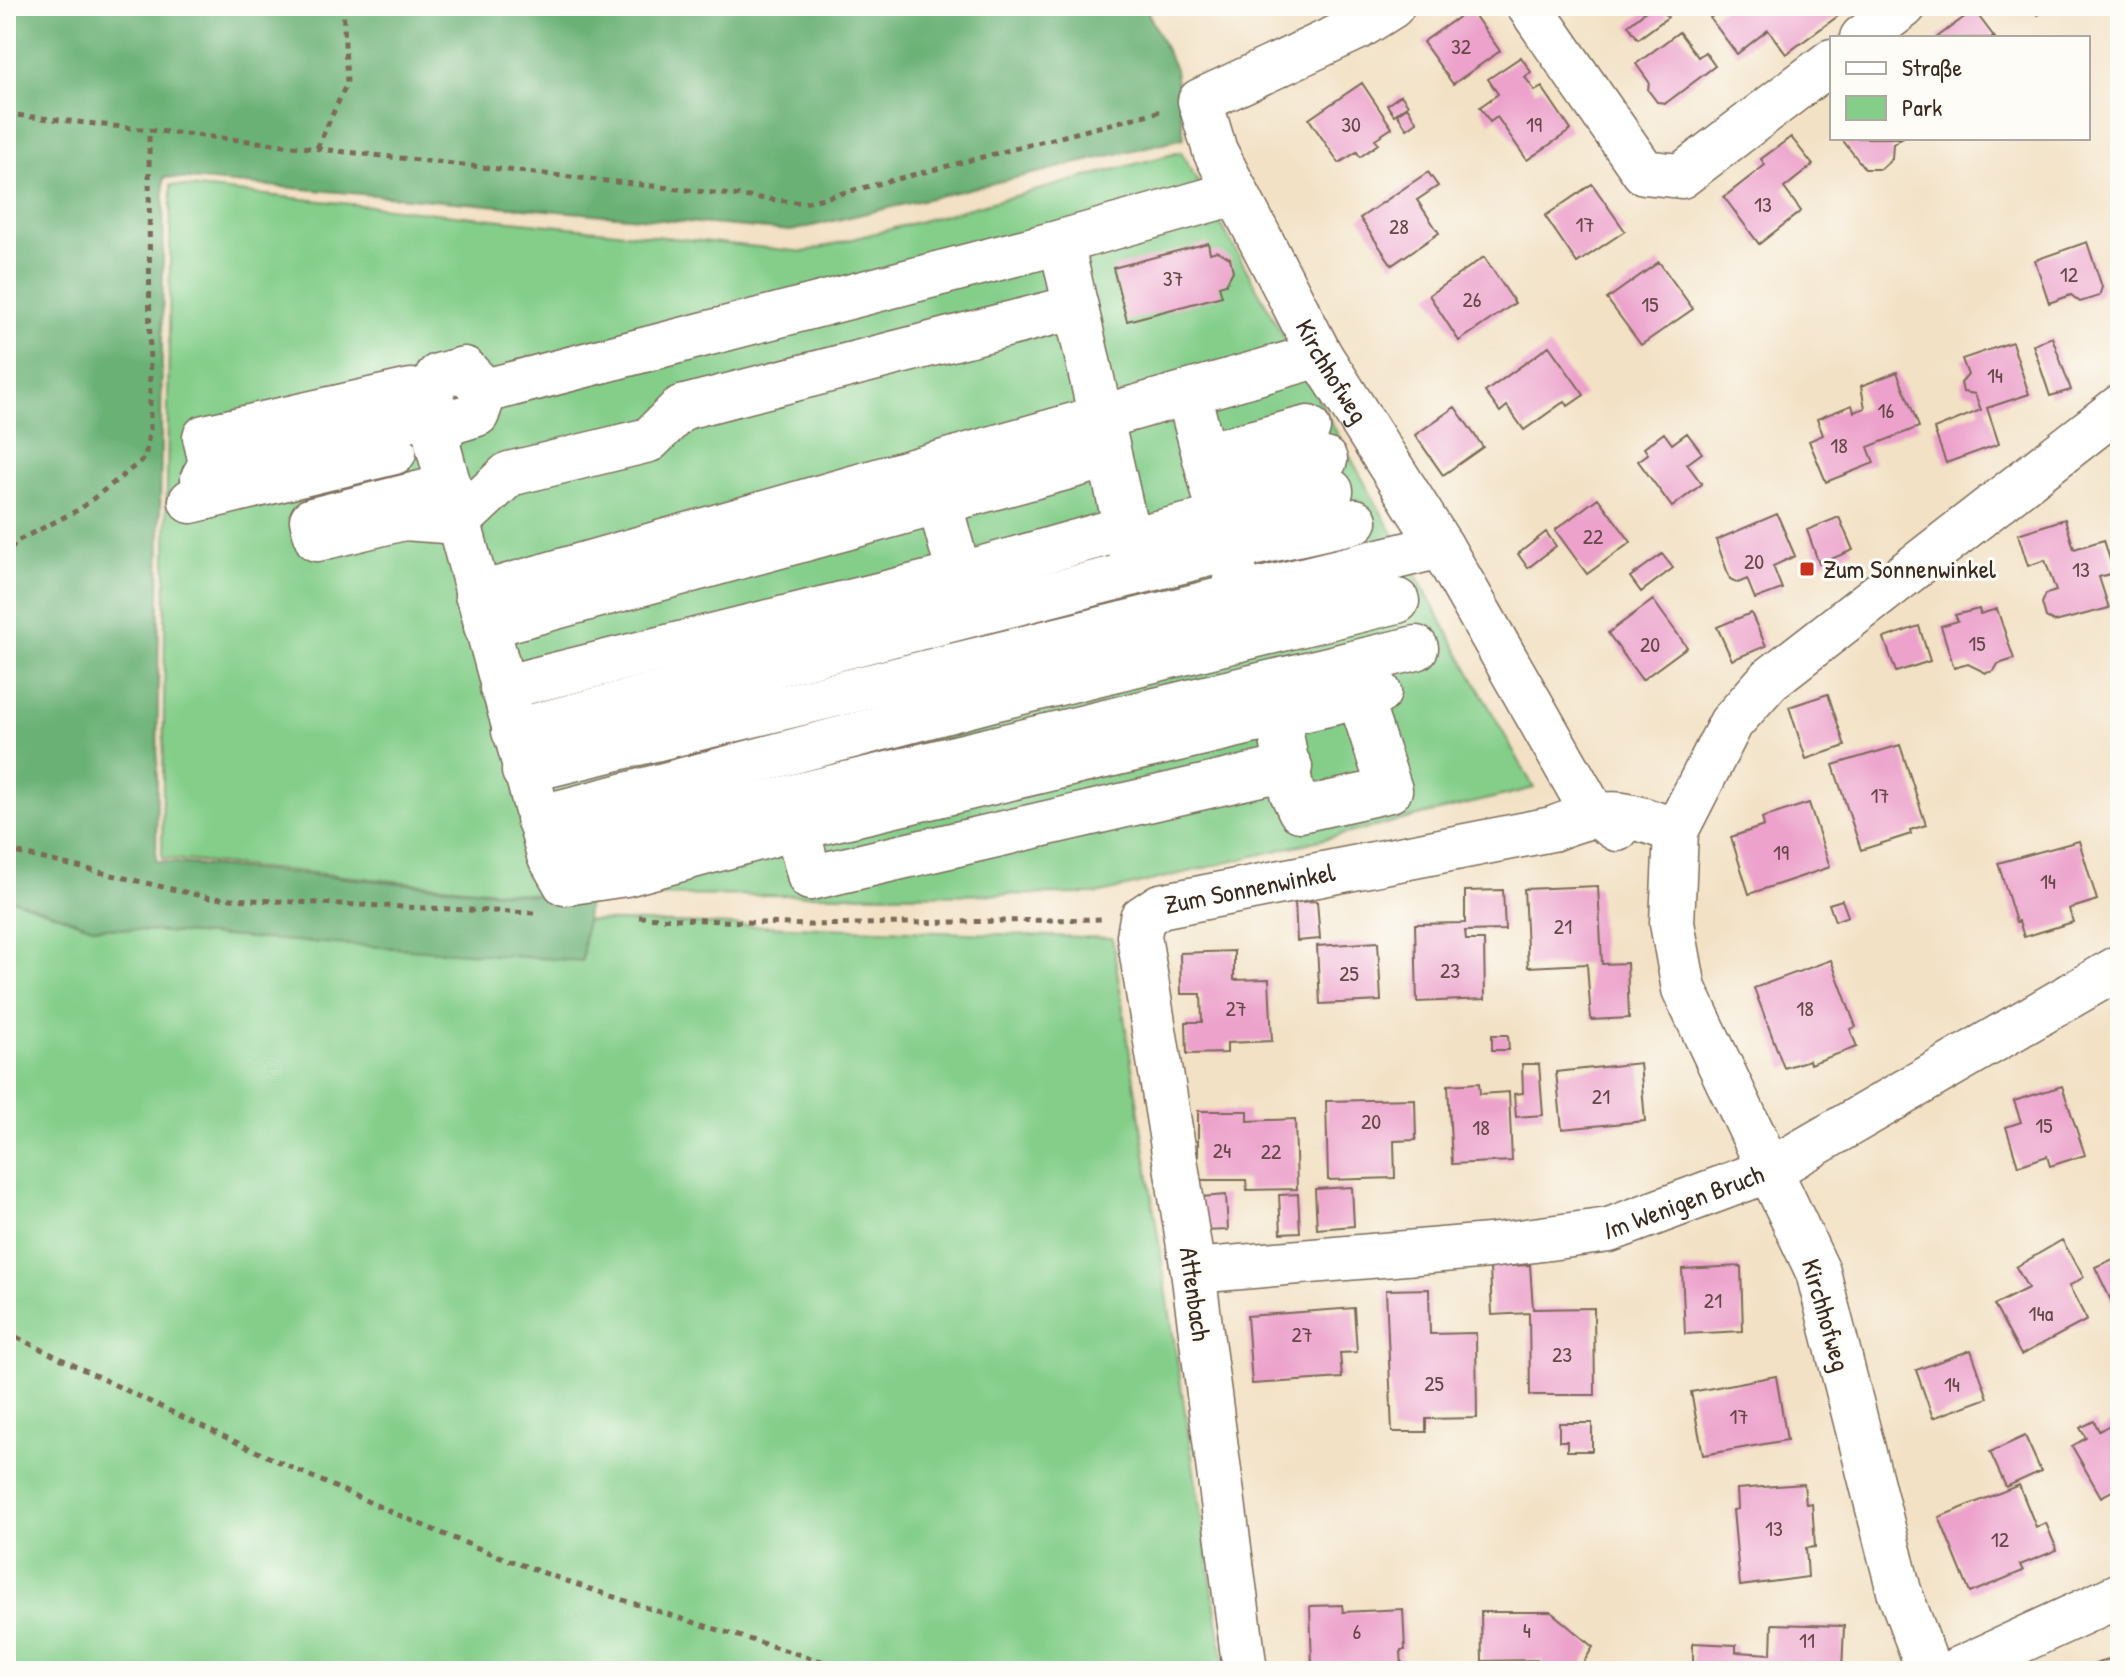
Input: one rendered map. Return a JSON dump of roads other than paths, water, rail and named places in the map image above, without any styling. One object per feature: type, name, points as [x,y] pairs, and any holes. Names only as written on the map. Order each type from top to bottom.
[{"type":"street","name":"Kirchhofweg","points":[[1392,6],[1357,28],[1200,101],[1215,151],[1320,355],[1441,546],[1593,813]]},
{"type":"street","points":[[1529,6],[1644,172],[1681,176],[1830,63]]},
{"type":"street","points":[[1865,36],[1904,6]]},
{"type":"street","points":[[1235,193],[1061,242],[485,391],[477,414],[432,418],[203,487],[205,437],[411,391],[432,418],[519,751],[544,837],[565,883],[626,874],[790,804],[1009,761],[1270,699],[1371,690]]},
{"type":"street","points":[[1061,242],[1146,619],[1270,699]]},
{"type":"street","points":[[453,504],[509,474],[649,440],[681,408],[1076,307]]},
{"type":"street","points":[[664,345],[681,408]]},
{"type":"street","points":[[502,688],[742,629],[952,548],[1121,509],[1188,393],[1320,355]]},
{"type":"street","points":[[519,751],[765,713],[1009,761],[1270,699],[1407,625],[1371,690],[1390,790],[1300,810],[1270,699],[1216,501],[1188,393]]},
{"type":"street","points":[[1593,813],[1626,813],[1676,831],[1731,723],[1769,680],[2120,407]]},
{"type":"street","points":[[482,611],[952,548],[1121,509],[1216,501],[1329,474],[1216,501]]},
{"type":"street","points":[[519,751],[754,670],[952,548],[1121,509]]},
{"type":"street","points":[[1270,699],[1441,546]]},
{"type":"street","points":[[952,548],[1009,761]]},
{"type":"street","points":[[915,875],[1009,761],[1146,619]]},
{"type":"street","points":[[742,629],[790,804]]},
{"type":"street","points":[[544,837],[790,804],[1009,761],[1270,699],[1371,690]]},
{"type":"street","points":[[714,877],[790,804]]},
{"type":"street","name":"Zum Sonnenwinkel","points":[[1142,918],[1160,906],[1552,829],[1593,813]]},
{"type":"street","name":"Kirchhofweg","points":[[1676,831],[1672,923],[1684,989],[1818,1272],[1899,1591],[1929,1671]]},
{"type":"street","name":"Attenbach","points":[[1142,918],[1139,936],[1193,1271],[1245,1671]]},
{"type":"street","name":"Im Wenigen Bruch","points":[[1193,1271],[1489,1246],[1609,1230],[1770,1170],[2120,967]]},
{"type":"street","points":[[1955,1671],[2120,1595]]},
{"type":"place","name":"Zum Sonnenwinkel","points":[[1807,569]]}]
